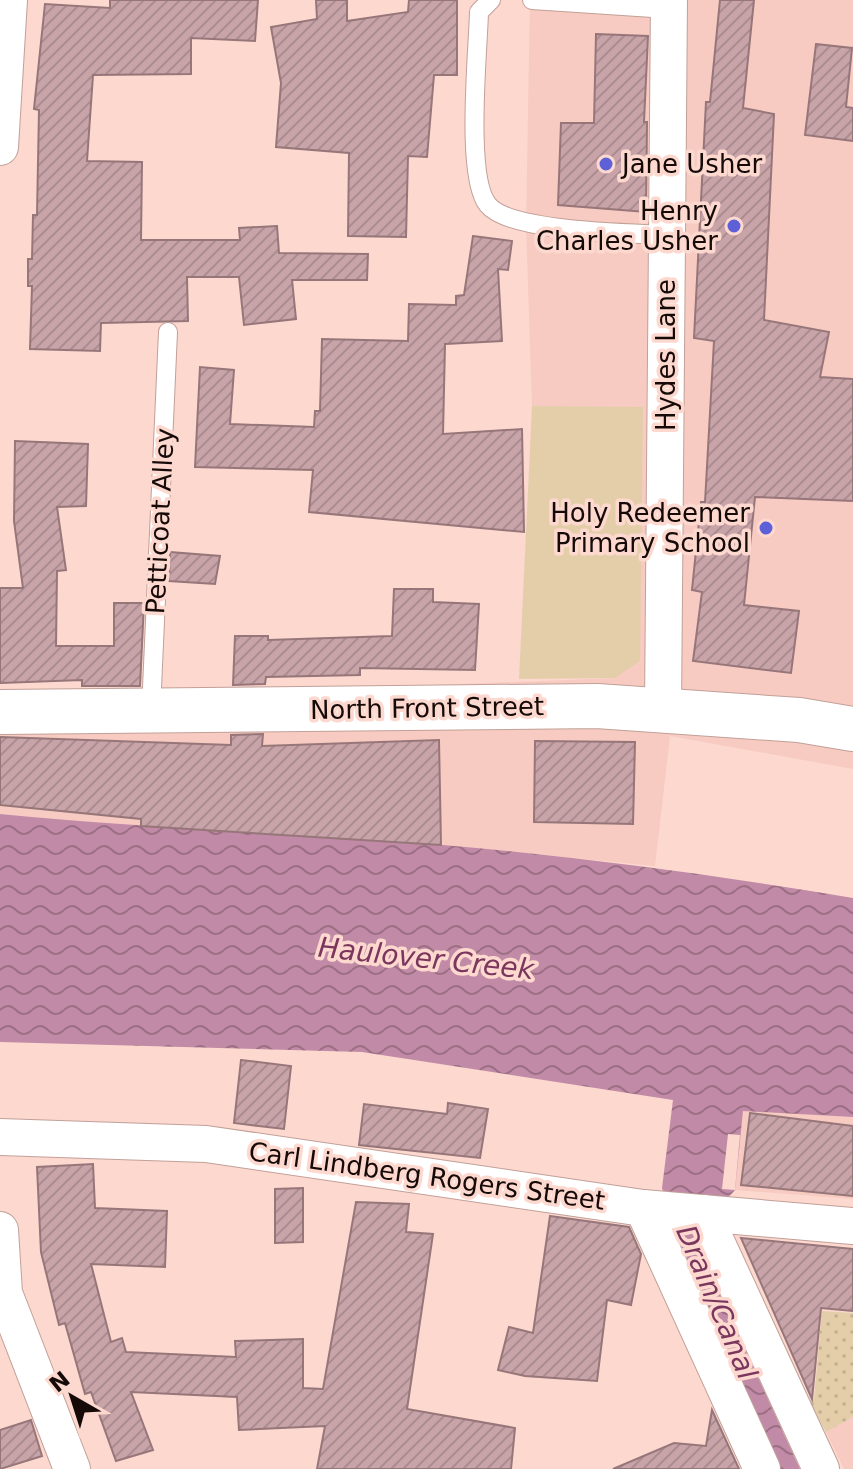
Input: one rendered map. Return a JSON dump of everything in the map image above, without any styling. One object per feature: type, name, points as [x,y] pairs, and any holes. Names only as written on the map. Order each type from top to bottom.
[{"type":"street","points":[[0,147],[9,0]]},
{"type":"street","name":"Hydes Lane","points":[[663,709],[668,5]]},
{"type":"street","name":"North Front Street","points":[[0,712],[581,706],[799,720],[853,729]]},
{"type":"street","name":"Carl Lindberg Rogers Street","points":[[0,1137],[206,1144],[674,1211],[853,1226]]},
{"type":"street","points":[[674,1211],[762,1469]]},
{"type":"street","points":[[674,1211],[821,1469]]},
{"type":"street","points":[[0,1230],[4,1293],[72,1469]]},
{"type":"lane","points":[[491,0],[479,12],[475,173],[486,204],[502,215],[536,225],[666,235]]},
{"type":"lane","points":[[532,0],[668,5]]},
{"type":"lane","name":"Petticoat Alley","points":[[151,710],[168,332]]},
{"type":"shaded area","points":[[530,0],[853,0],[853,769],[670,736],[655,866],[441,845],[194,828],[119,826],[0,814],[0,702],[615,678],[643,408],[532,406],[526,225]]},
{"type":"shaded area","points":[[532,406],[643,407],[640,661],[615,678],[519,679]]},
{"type":"shaded area","points":[[743,1110],[853,1117],[853,1199],[735,1190]]},
{"type":"shaded area","points":[[822,1311],[853,1313],[853,1417],[826,1432],[809,1401],[814,1399]]},
{"type":"shaded area","points":[[853,1417],[853,1469],[844,1469],[826,1432]]},
{"type":"water","points":[[0,814],[495,850],[648,867],[853,898],[853,1117],[743,1111],[735,1190],[693,1236],[800,1469],[781,1469],[677,1236],[662,1188],[673,1100],[362,1052],[0,1042]]},
{"type":"pier","points":[[728,1134],[740,1135],[735,1190],[722,1189]]},
{"type":"building","points":[[110,0],[258,0],[255,41],[191,38],[191,74],[93,75],[87,161],[142,162],[141,240],[240,240],[239,228],[277,226],[279,253],[368,254],[367,280],[292,280],[296,319],[244,325],[239,277],[187,277],[188,321],[101,323],[100,351],[30,349],[32,286],[28,286],[28,259],[32,259],[33,215],[37,215],[39,110],[34,109],[45,4],[110,8]]},
{"type":"building","points":[[316,0],[347,0],[347,21],[408,12],[409,0],[457,0],[457,75],[434,75],[427,157],[408,156],[406,237],[348,236],[349,153],[276,147],[281,83],[271,27],[317,19]]},
{"type":"building","points":[[720,0],[754,0],[743,108],[774,114],[764,320],[829,332],[820,377],[853,379],[853,501],[755,497],[744,605],[799,611],[791,673],[693,661],[702,592],[692,590],[701,502],[705,502],[714,341],[694,338],[706,102],[710,102]]},
{"type":"building","name":"Jane Usher","points":[[596,34],[648,36],[644,122],[647,122],[646,212],[558,205],[561,123],[594,123]]},
{"type":"building","points":[[816,44],[852,48],[846,107],[853,108],[853,141],[805,135]]},
{"type":"building","points":[[473,236],[512,241],[508,270],[498,269],[502,341],[445,344],[443,434],[522,429],[524,532],[309,512],[313,470],[195,467],[200,367],[234,370],[230,424],[314,427],[315,411],[320,411],[322,339],[408,341],[409,304],[456,305],[456,296],[464,295]]},
{"type":"building","points":[[15,441],[88,444],[86,506],[57,507],[66,570],[57,571],[56,646],[114,646],[114,603],[144,603],[140,686],[82,686],[82,680],[0,683],[0,588],[23,588],[14,521]]},
{"type":"building","points":[[170,552],[220,556],[215,584],[169,581]]},
{"type":"building","points":[[394,589],[433,589],[433,602],[479,604],[475,670],[360,668],[360,675],[266,677],[265,684],[233,685],[235,636],[268,636],[268,640],[392,636]]},
{"type":"building","points":[[263,734],[262,746],[439,740],[441,845],[141,826],[141,819],[0,805],[0,737],[231,745],[231,735]]},
{"type":"building","points":[[535,741],[635,742],[633,824],[534,822]]},
{"type":"building","points":[[241,1060],[291,1066],[284,1129],[234,1123]]},
{"type":"building","points":[[448,1103],[488,1109],[480,1158],[359,1145],[364,1104],[447,1114]]},
{"type":"building","points":[[750,1113],[853,1126],[853,1196],[741,1185]]},
{"type":"building","points":[[93,1164],[95,1208],[167,1211],[165,1267],[91,1264],[111,1342],[122,1338],[126,1352],[236,1357],[235,1341],[303,1339],[303,1388],[323,1389],[356,1202],[409,1204],[406,1232],[433,1234],[407,1409],[515,1428],[511,1469],[317,1469],[325,1426],[239,1430],[237,1397],[131,1392],[153,1450],[116,1461],[91,1392],[85,1394],[65,1323],[59,1325],[41,1252],[37,1167]]},
{"type":"building","points":[[303,1188],[303,1242],[275,1243],[275,1189]]},
{"type":"building","points":[[550,1216],[629,1227],[641,1254],[631,1305],[607,1300],[597,1381],[525,1376],[498,1370],[509,1327],[533,1333]]},
{"type":"building","points":[[741,1238],[853,1249],[853,1311],[821,1308],[812,1399]]},
{"type":"building","points":[[712,1410],[739,1469],[613,1469],[674,1443],[706,1446]]},
{"type":"building","points":[[31,1420],[42,1456],[0,1469],[0,1430]]},
{"type":"place","name":"Jane Usher","points":[[606,164]]},
{"type":"place","name":"Henry Charles Usher","points":[[734,226]]},
{"type":"place","name":"Holy Redeemer Primary School","points":[[766,528]]},
{"type":"water label","name":"Haulover Creek","points":[[426,958]]},
{"type":"water label","name":"Drain/Canal","points":[[717,1302]]}]
